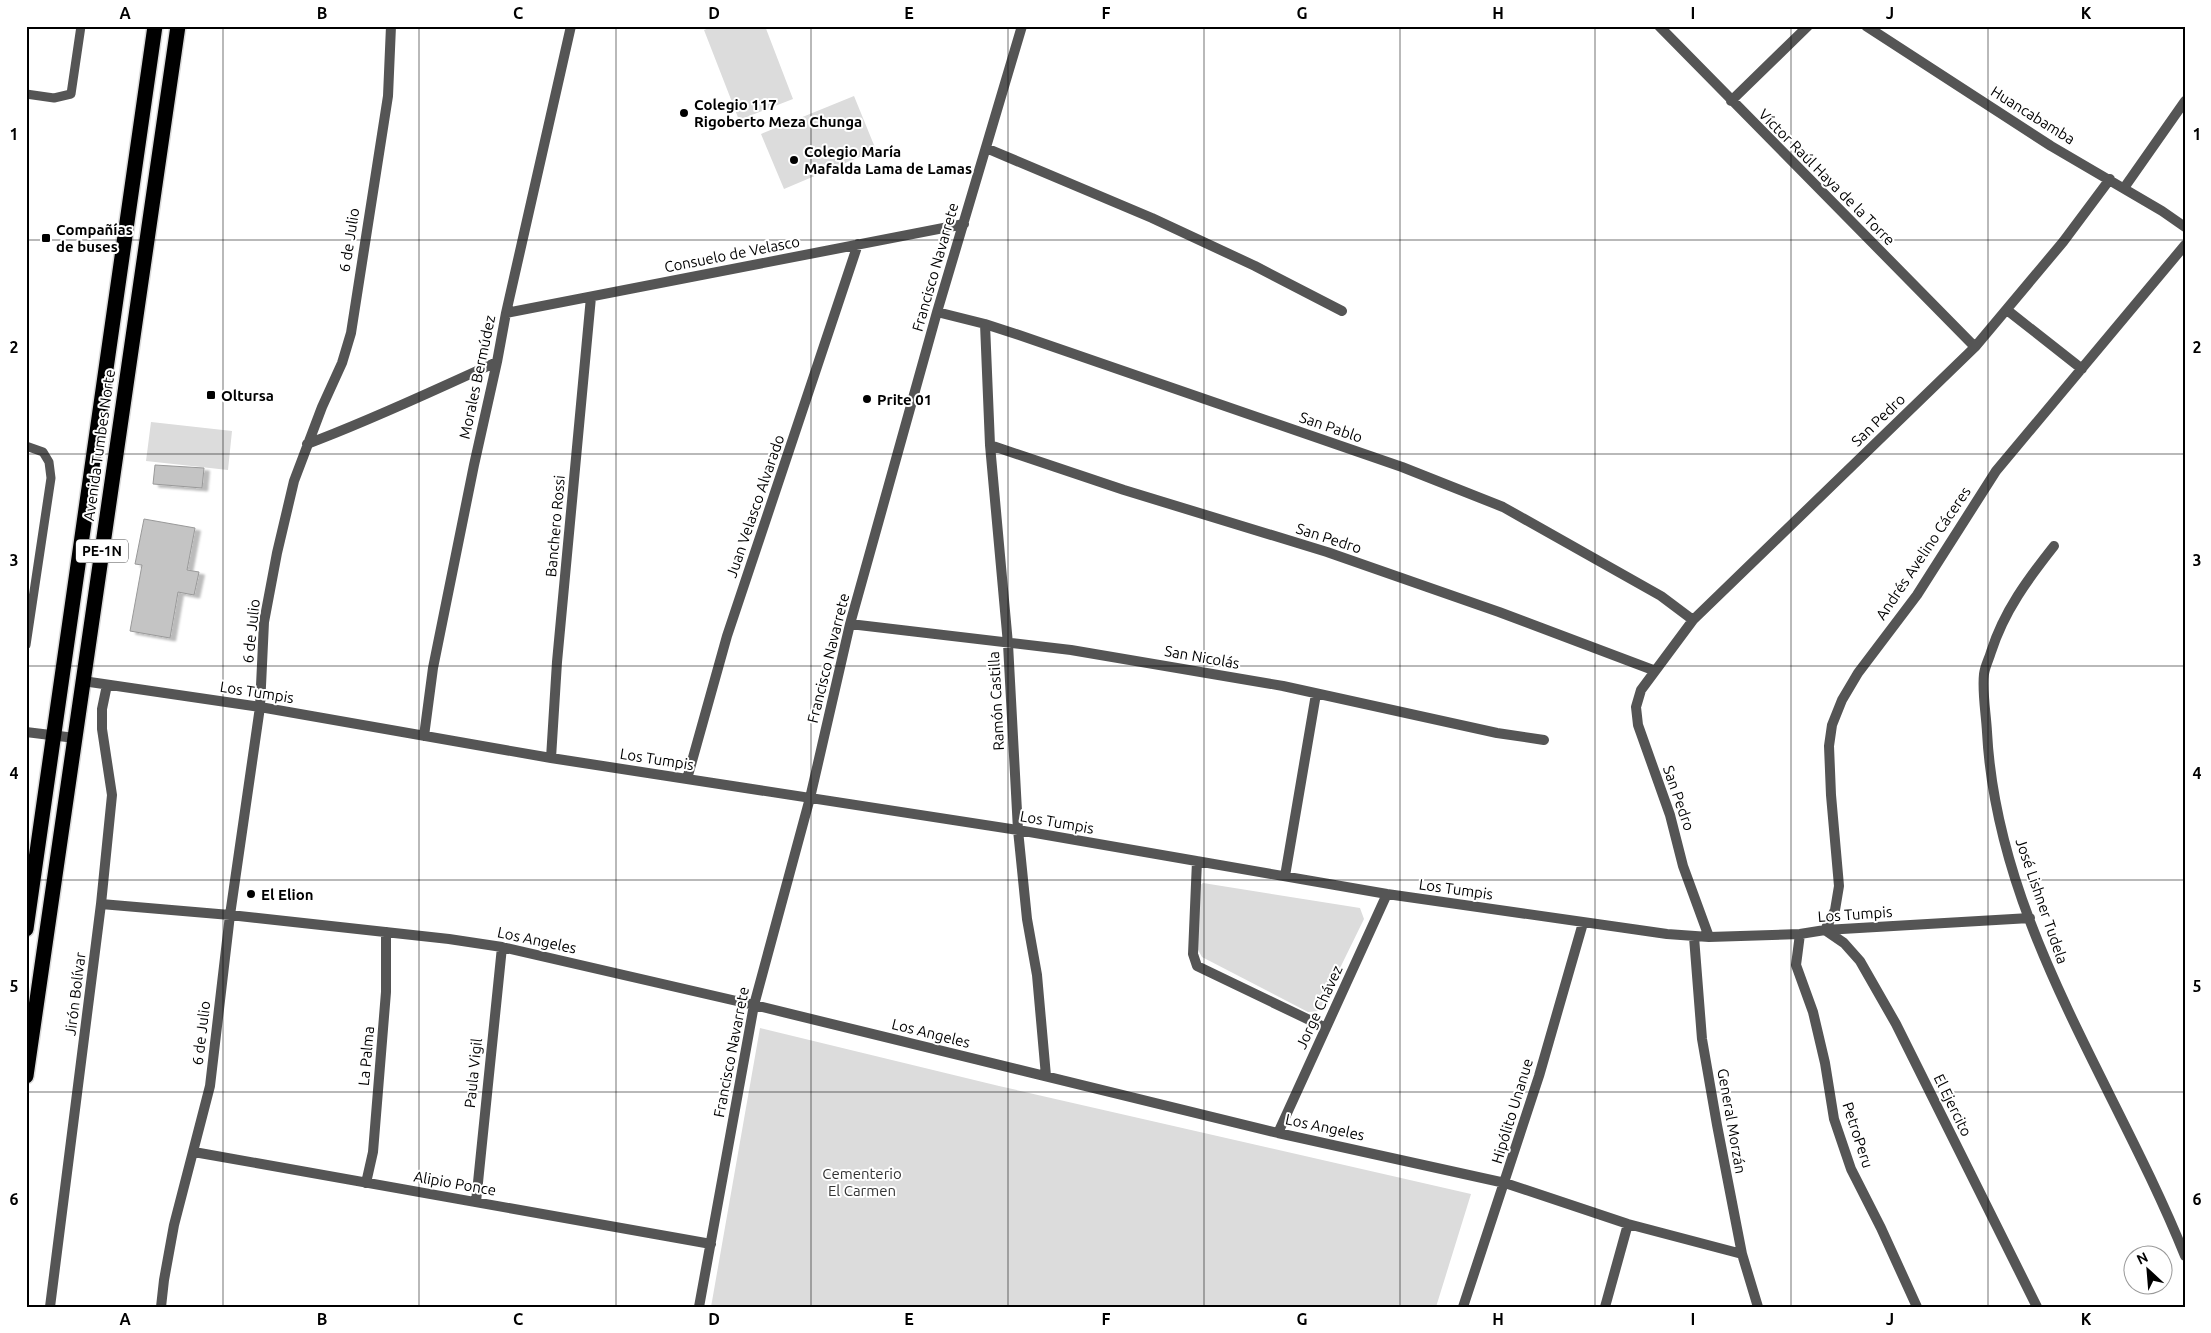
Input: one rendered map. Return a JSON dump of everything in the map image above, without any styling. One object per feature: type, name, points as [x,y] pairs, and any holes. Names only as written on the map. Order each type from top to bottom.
[{"type":"highway","name":"Avenida Tumbes Norte","points":[[26,928],[155,26]]},
{"type":"highway","name":"Avenida Tumbes Norte","points":[[26,1076],[178,26]]},
{"type":"street","name":"6 de Julio","points":[[162,1307],[164,1280],[174,1225],[210,1086],[230,915],[260,707],[264,622],[294,480],[307,444],[342,363],[351,332],[388,96],[391,26]]},
{"type":"street","name":"Morales Bermúdez","points":[[424,736],[433,668],[506,313],[570,26]]},
{"type":"street","name":"Francisco Navarrete","points":[[699,1307],[754,1005],[810,798],[850,624],[937,312],[1022,26]]},
{"type":"street","name":"Víctor Raúl Haya de la Torre","points":[[1659,26],[1975,348]]},
{"type":"street","points":[[1731,101],[1808,26]]},
{"type":"street","name":"Huancabamba","points":[[1866,26],[2051,146],[2110,179],[2185,228]]},
{"type":"street","points":[[2124,188],[2185,101]]},
{"type":"street","points":[[986,148],[1152,218],[1255,266],[1342,311]]},
{"type":"street","name":"San Pedro","points":[[1709,937],[1683,866],[1670,815],[1638,725],[1636,707],[1641,690],[1653,670],[1670,652],[1693,620],[1975,348],[2063,242],[2110,179]]},
{"type":"street","name":"Consuelo de Velasco","points":[[506,313],[964,224]]},
{"type":"street","name":"Juan Velasco Alvarado","points":[[687,779],[726,636],[858,244]]},
{"type":"street","name":"Andrés Avelino Cáceres","points":[[1825,930],[1834,910],[1840,886],[1831,795],[1829,746],[1832,725],[1842,700],[1858,673],[1922,587],[1996,471],[2185,245]]},
{"type":"street","name":"Banchero Rossi","points":[[551,758],[557,662],[590,297]]},
{"type":"street","points":[[2007,310],[2082,369]]},
{"type":"street","name":"San Pablo","points":[[937,312],[985,324],[1402,466],[1503,507],[1661,596],[1693,620]]},
{"type":"street","name":"Ramón Castilla","points":[[985,324],[990,445],[1008,644],[1018,830],[1027,919],[1037,975],[1046,1076]]},
{"type":"street","points":[[307,444],[364,422],[497,362]]},
{"type":"street","name":"San Pedro","points":[[990,445],[1124,490],[1327,552],[1500,612],[1653,670]]},
{"type":"street","name":"José Lishner Tudela","points":[[2054,546],[2021,588],[1998,629],[1984,674],[1988,744],[1993,788],[2009,860],[2062,999],[2185,1256]]},
{"type":"street","name":"San Nicolás","points":[[850,624],[1071,650],[1283,686],[1497,733],[1544,740]]},
{"type":"street","name":"Los Tumpis","points":[[83,681],[260,707],[551,758],[1018,830],[1388,894],[1583,923],[1694,937],[1800,934],[1825,930],[2030,918]]},
{"type":"street","name":"Jirón Bolívar","points":[[50,1307],[101,904],[112,795],[102,729],[102,710],[107,685]]},
{"type":"street","points":[[1285,876],[1316,694]]},
{"type":"street","points":[[26,732],[75,738]]},
{"type":"street","points":[[1197,861],[1193,954],[1197,966],[1326,1028]]},
{"type":"street","name":"Jorge Chávez","points":[[1278,1133],[1388,894]]},
{"type":"street","name":"Los Angeles","points":[[101,904],[230,915],[502,947],[754,1005],[1278,1133],[1505,1183],[1628,1224],[1742,1254]]},
{"type":"street","name":"Hipólito Unanue","points":[[1464,1307],[1505,1183],[1583,923]]},
{"type":"street","name":"El Ejercito","points":[[1825,930],[1844,943],[1860,961],[1896,1024],[2037,1307]]},
{"type":"street","name":"La Palma","points":[[366,1183],[373,1152],[386,1002],[386,932]]},
{"type":"street","name":"PetroPeru","points":[[1800,934],[1796,965],[1815,1021],[1825,1063],[1834,1119],[1851,1169],[1881,1228],[1917,1307]]},
{"type":"street","name":"General Morzán","points":[[1694,937],[1702,1039],[1742,1254],[1758,1307]]},
{"type":"street","name":"Paula Vigil","points":[[476,1202],[502,947]]},
{"type":"street","name":"Alipio Ponce","points":[[194,1152],[711,1244]]},
{"type":"street","points":[[1605,1307],[1628,1224]]},
{"type":"lane","points":[[26,94],[54,98],[71,94],[81,26]]},
{"type":"lane","points":[[26,446],[43,452],[49,462],[51,478],[26,645]]},
{"type":"green space","points":[[714,26],[765,26],[793,99],[739,120],[704,30]]},
{"type":"green space","points":[[854,96],[876,150],[784,189],[761,134]]},
{"type":"green space","points":[[151,422],[232,431],[228,470],[146,461]]},
{"type":"green space","points":[[1203,883],[1360,908],[1364,919],[1319,1011],[1308,1012],[1202,957],[1197,948],[1199,886]]},
{"type":"green space","name":"Cementerio El Carmen","points":[[760,1028],[999,1086],[1471,1194],[1436,1307],[711,1307]]},
{"type":"building","points":[[155,465],[204,468],[202,488],[153,484]]},
{"type":"building","points":[[144,519],[195,528],[187,570],[199,572],[194,595],[178,592],[170,638],[130,631],[142,565],[135,564]]},
{"type":"place","name":"Colegio 117 Rigoberto Meza Chunga","points":[[684,113]]},
{"type":"place","name":"Colegio María Mafalda Lama de Lamas","points":[[794,160]]},
{"type":"place","name":"Compañías de buses","points":[[46,238]]},
{"type":"place","name":"Oltursa","points":[[211,395]]},
{"type":"place","name":"Prite 01","points":[[867,399]]},
{"type":"place","name":"El Elion","points":[[251,894]]}]
